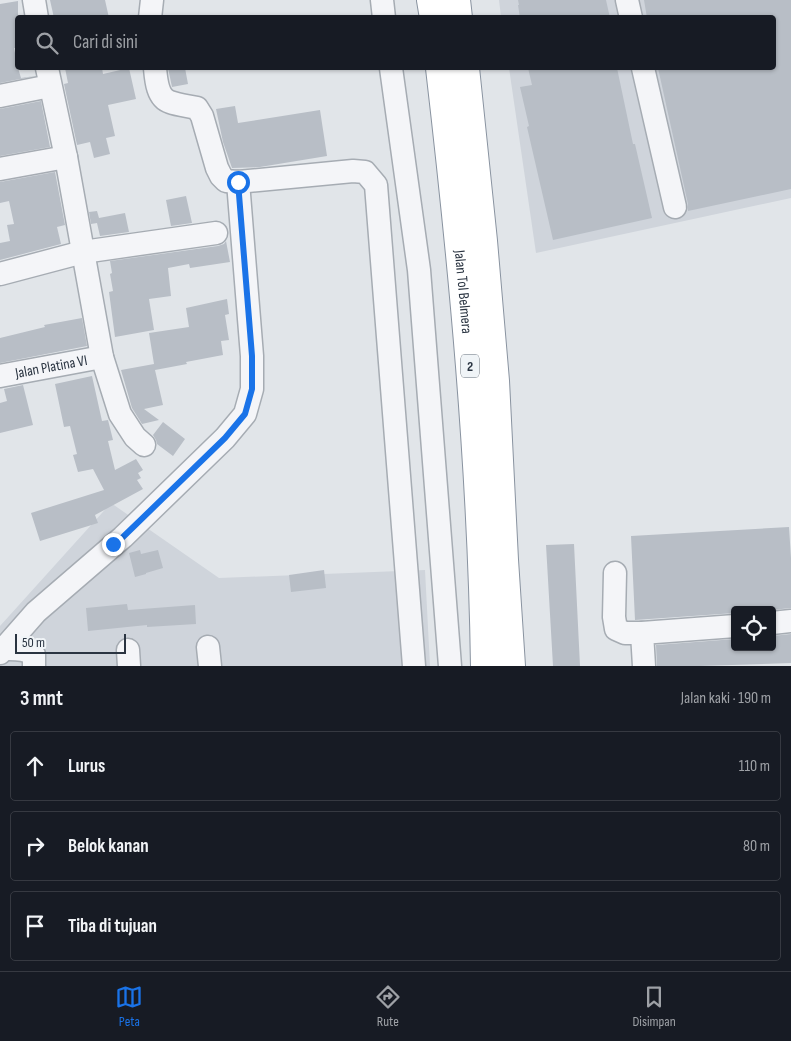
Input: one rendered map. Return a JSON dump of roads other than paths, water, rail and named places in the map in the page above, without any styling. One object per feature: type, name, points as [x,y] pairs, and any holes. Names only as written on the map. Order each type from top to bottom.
[{"type":"highway","points":[[431,0],[434,15]]},
{"type":"highway","points":[[456,0],[458,15]]},
{"type":"highway","name":"Jalan Tol Belmera","points":[[440,70],[466,314],[484,593],[485,666]]},
{"type":"highway","name":"Jalan Tol Belmera","points":[[465,70],[495,381],[511,666]]},
{"type":"street","points":[[34,0],[36,15]]},
{"type":"street","points":[[150,15],[152,0]]},
{"type":"street","points":[[382,0],[384,15]]},
{"type":"street","points":[[627,0],[630,15]]},
{"type":"street","points":[[154,70],[159,92],[167,102],[197,108],[202,116],[217,168],[226,181],[238,182],[353,171],[365,172],[376,184],[414,666]]},
{"type":"street","points":[[391,70],[419,270],[450,666]]},
{"type":"street","points":[[643,70],[675,207]]},
{"type":"street","points":[[0,96],[48,77],[66,157],[102,357],[120,414],[135,437],[144,445]]},
{"type":"street","points":[[0,169],[66,157]]},
{"type":"street","points":[[2,651],[36,612],[123,537],[225,438],[245,414],[252,389],[252,356],[238,182]]},
{"type":"street","points":[[0,274],[82,252],[216,233]]},
{"type":"street","name":"Jalan Platina VI","points":[[0,376],[102,357]]},
{"type":"street","points":[[615,573],[614,617],[616,629],[625,632],[642,633],[731,626]]},
{"type":"street","points":[[776,623],[791,621]]},
{"type":"street","points":[[642,633],[644,666]]},
{"type":"street","points":[[2,651],[24,650],[31,652],[34,655],[34,666]]}]
